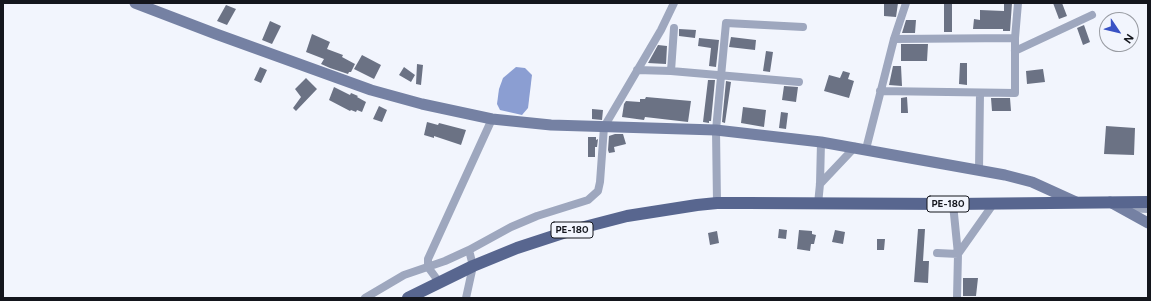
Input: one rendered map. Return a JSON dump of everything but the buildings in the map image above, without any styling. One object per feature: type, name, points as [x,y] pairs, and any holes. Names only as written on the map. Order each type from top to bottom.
[{"type":"main road","name":"PE-180","points":[[408,298],[473,266],[517,248],[575,229],[633,215],[717,203],[952,204],[1076,202],[1115,205],[1148,202]]},
{"type":"street","points":[[135,3],[371,90],[422,104],[492,119],[551,125],[716,130],[821,142],[979,170],[1032,182],[1076,202]]},
{"type":"street","points":[[365,298],[404,275],[445,261],[469,250],[511,227],[537,216],[582,203],[592,198],[598,191],[600,182],[604,127],[661,30],[674,3]]},
{"type":"street","points":[[866,149],[894,39],[906,3]]},
{"type":"street","points":[[880,92],[1015,93],[1015,51],[1018,3]]},
{"type":"street","points":[[1015,51],[1092,15]]},
{"type":"street","points":[[717,203],[716,130],[726,23],[803,27]]},
{"type":"street","points":[[671,71],[674,28]]},
{"type":"street","points":[[894,39],[1016,38]]},
{"type":"street","points":[[637,70],[671,71],[799,82]]},
{"type":"street","points":[[979,170],[980,93]]},
{"type":"street","points":[[439,282],[428,267],[428,259],[492,119]]},
{"type":"street","points":[[818,204],[821,142]]},
{"type":"street","points":[[820,184],[855,147]]},
{"type":"street","points":[[958,254],[994,203]]},
{"type":"street","points":[[952,204],[958,254],[957,298]]},
{"type":"street","points":[[1115,205],[1148,209]]},
{"type":"street","points":[[1115,205],[1148,223]]},
{"type":"street","points":[[466,298],[473,266],[469,250]]},
{"type":"street","points":[[937,253],[958,254]]},
{"type":"water","points":[[516,67],[525,68],[532,75],[528,108],[522,115],[500,110],[497,104],[499,89],[503,78]]}]
